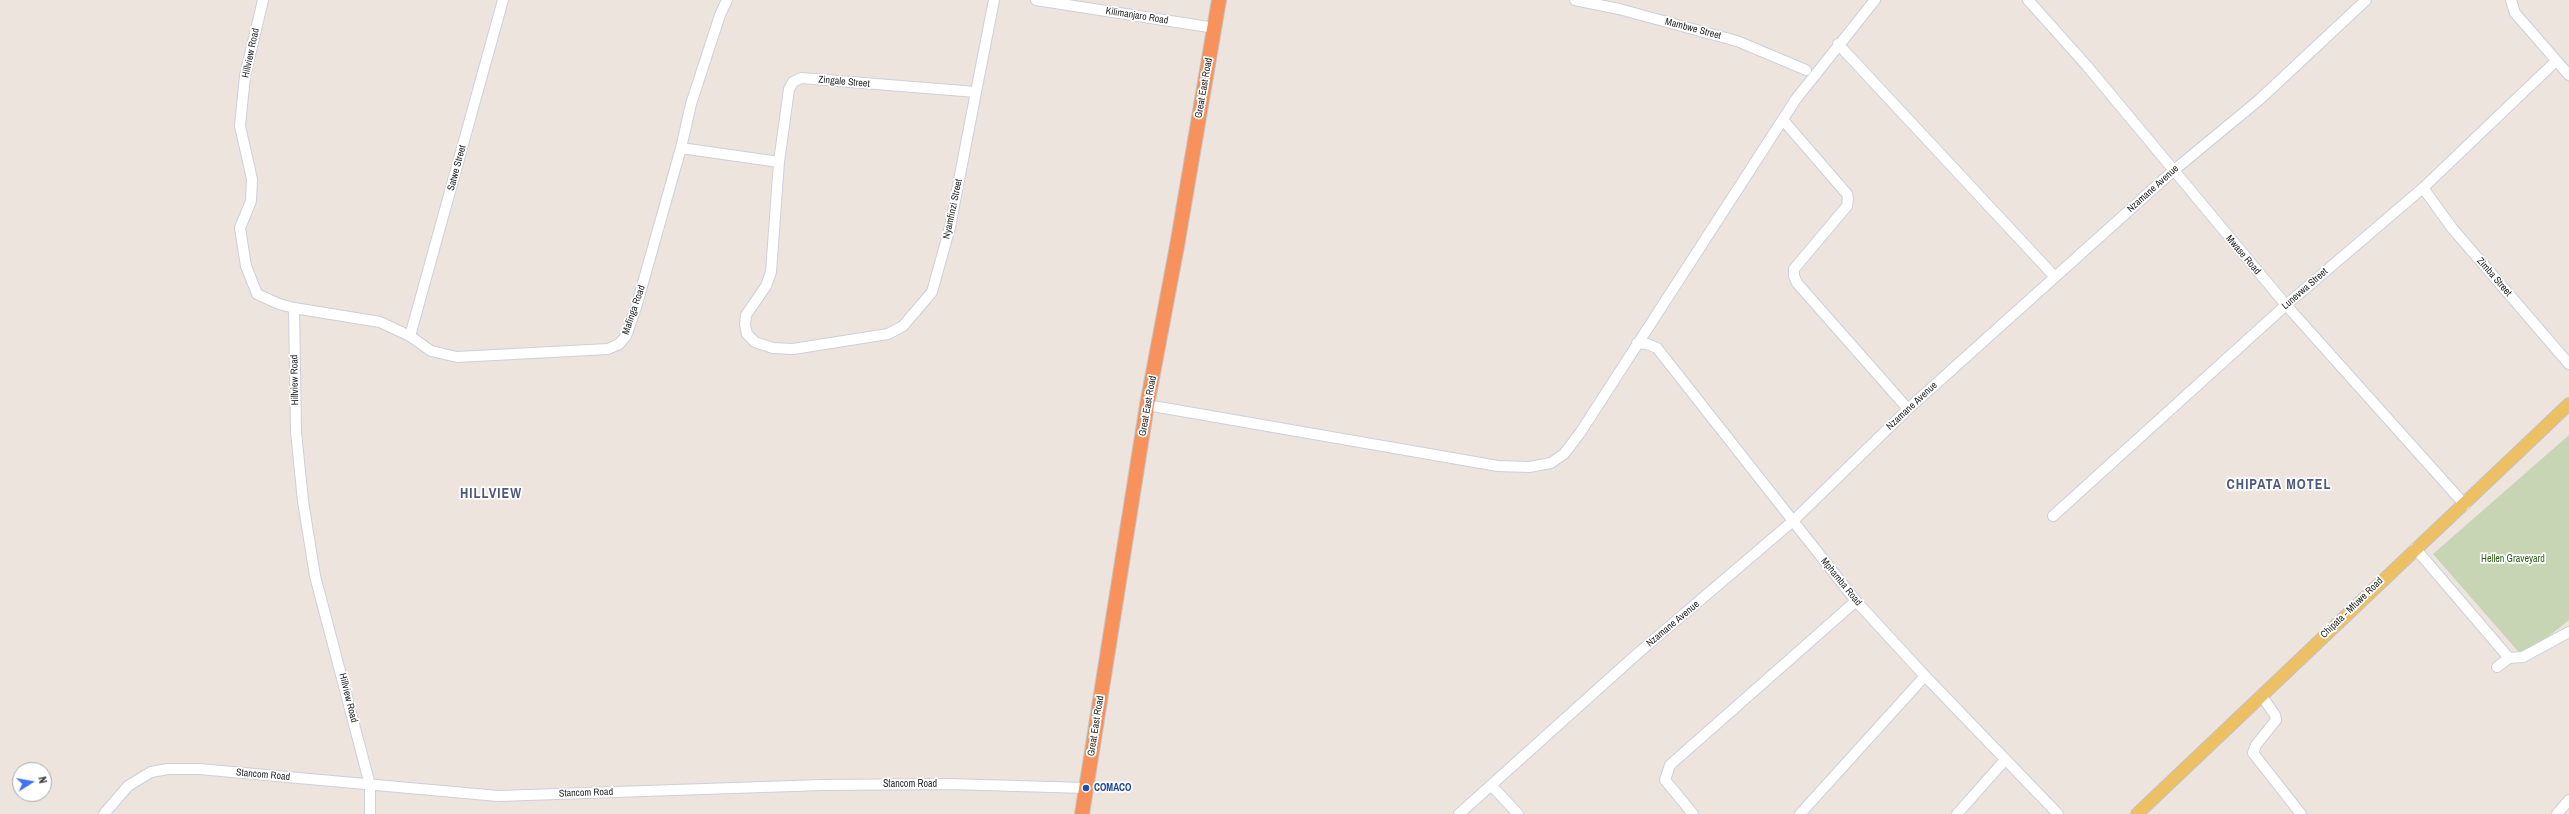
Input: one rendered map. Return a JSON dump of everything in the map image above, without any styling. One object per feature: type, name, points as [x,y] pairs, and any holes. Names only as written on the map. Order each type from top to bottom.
[{"type":"highway","name":"Great East Road","points":[[1082,814],[1147,405],[1219,0]]},
{"type":"main road","name":"Chipata - Mfuwe Road","points":[[2137,814],[2415,548],[2465,504],[2569,404]]},
{"type":"street","name":"Hillview Road","points":[[263,0],[245,76],[240,126],[252,179],[251,201],[240,228],[246,266],[257,294],[279,304],[294,308],[296,432],[303,501],[315,576],[370,785],[370,814]]},
{"type":"street","name":"Satwe Street","points":[[410,336],[503,0]]},
{"type":"street","name":"Mafinga Road","points":[[294,308],[380,322],[410,336],[431,351],[457,356],[608,349],[619,344],[626,336],[637,304],[681,148],[691,104],[720,15],[727,0]]},
{"type":"street","name":"Nyamfinzi Street","points":[[822,343],[888,334],[903,326],[932,292],[950,227],[994,0]]},
{"type":"street","name":"Kilimanjaro Road","points":[[1036,0],[1215,28]]},
{"type":"street","name":"Mambwe Street","points":[[1575,0],[1619,9],[1737,41],[1806,70]]},
{"type":"street","points":[[1147,405],[1498,466],[1529,467],[1550,463],[1564,454],[1580,433],[1783,120],[1838,44],[1874,0]]},
{"type":"street","name":"Mwase Road","points":[[2028,0],[2087,66],[2286,305],[2465,504]]},
{"type":"street","name":"Nzamane Avenue","points":[[1459,814],[1637,654],[1793,521],[1908,409],[2173,171],[2259,100],[2366,0]]},
{"type":"street","points":[[2511,2],[2515,13],[2569,75]]},
{"type":"street","points":[[1838,44],[2055,277]]},
{"type":"street","name":"Lunevwa Street","points":[[2054,516],[2286,305],[2422,188],[2556,61]]},
{"type":"street","name":"Zingale Street","points":[[822,343],[792,349],[773,348],[756,342],[747,334],[744,325],[746,315],[766,286],[771,272],[779,162],[789,89],[793,82],[801,78],[976,92]]},
{"type":"street","points":[[1783,120],[1847,194],[1848,199],[1847,206],[1794,269],[1794,276],[1797,283],[1908,409]]},
{"type":"street","points":[[681,148],[779,162]]},
{"type":"street","name":"Zimba Street","points":[[2422,188],[2452,228],[2569,364]]},
{"type":"street","name":"Mphamba Road","points":[[1637,343],[1647,344],[1657,348],[1856,601],[1925,676],[2058,814]]},
{"type":"street","points":[[2415,548],[2509,658]]},
{"type":"street","points":[[1693,814],[1664,780],[1670,765],[1856,601]]},
{"type":"street","points":[[2497,667],[2509,658],[2523,657],[2569,632]]},
{"type":"street","points":[[1800,814],[1925,676]]},
{"type":"street","points":[[2261,695],[2275,715],[2276,720],[2256,745],[2253,753],[2301,814]]},
{"type":"street","points":[[1957,814],[2005,760]]},
{"type":"street","name":"Stancom Road","points":[[104,814],[128,786],[151,772],[168,770],[199,770],[498,796],[822,785],[949,784],[1086,788]]},
{"type":"street","points":[[1491,785],[1518,814]]},
{"type":"street","points":[[2557,814],[2569,800]]},
{"type":"green space","name":"Hellen Graveyard","points":[[2569,435],[2569,620],[2523,657],[2433,554]]},
{"type":"place","name":"COMACO","points":[[1086,788]]},
{"type":"district","name":"CHIPATA MOTEL","points":[[2279,485]]},
{"type":"district","name":"HILLVIEW","points":[[491,494]]}]
